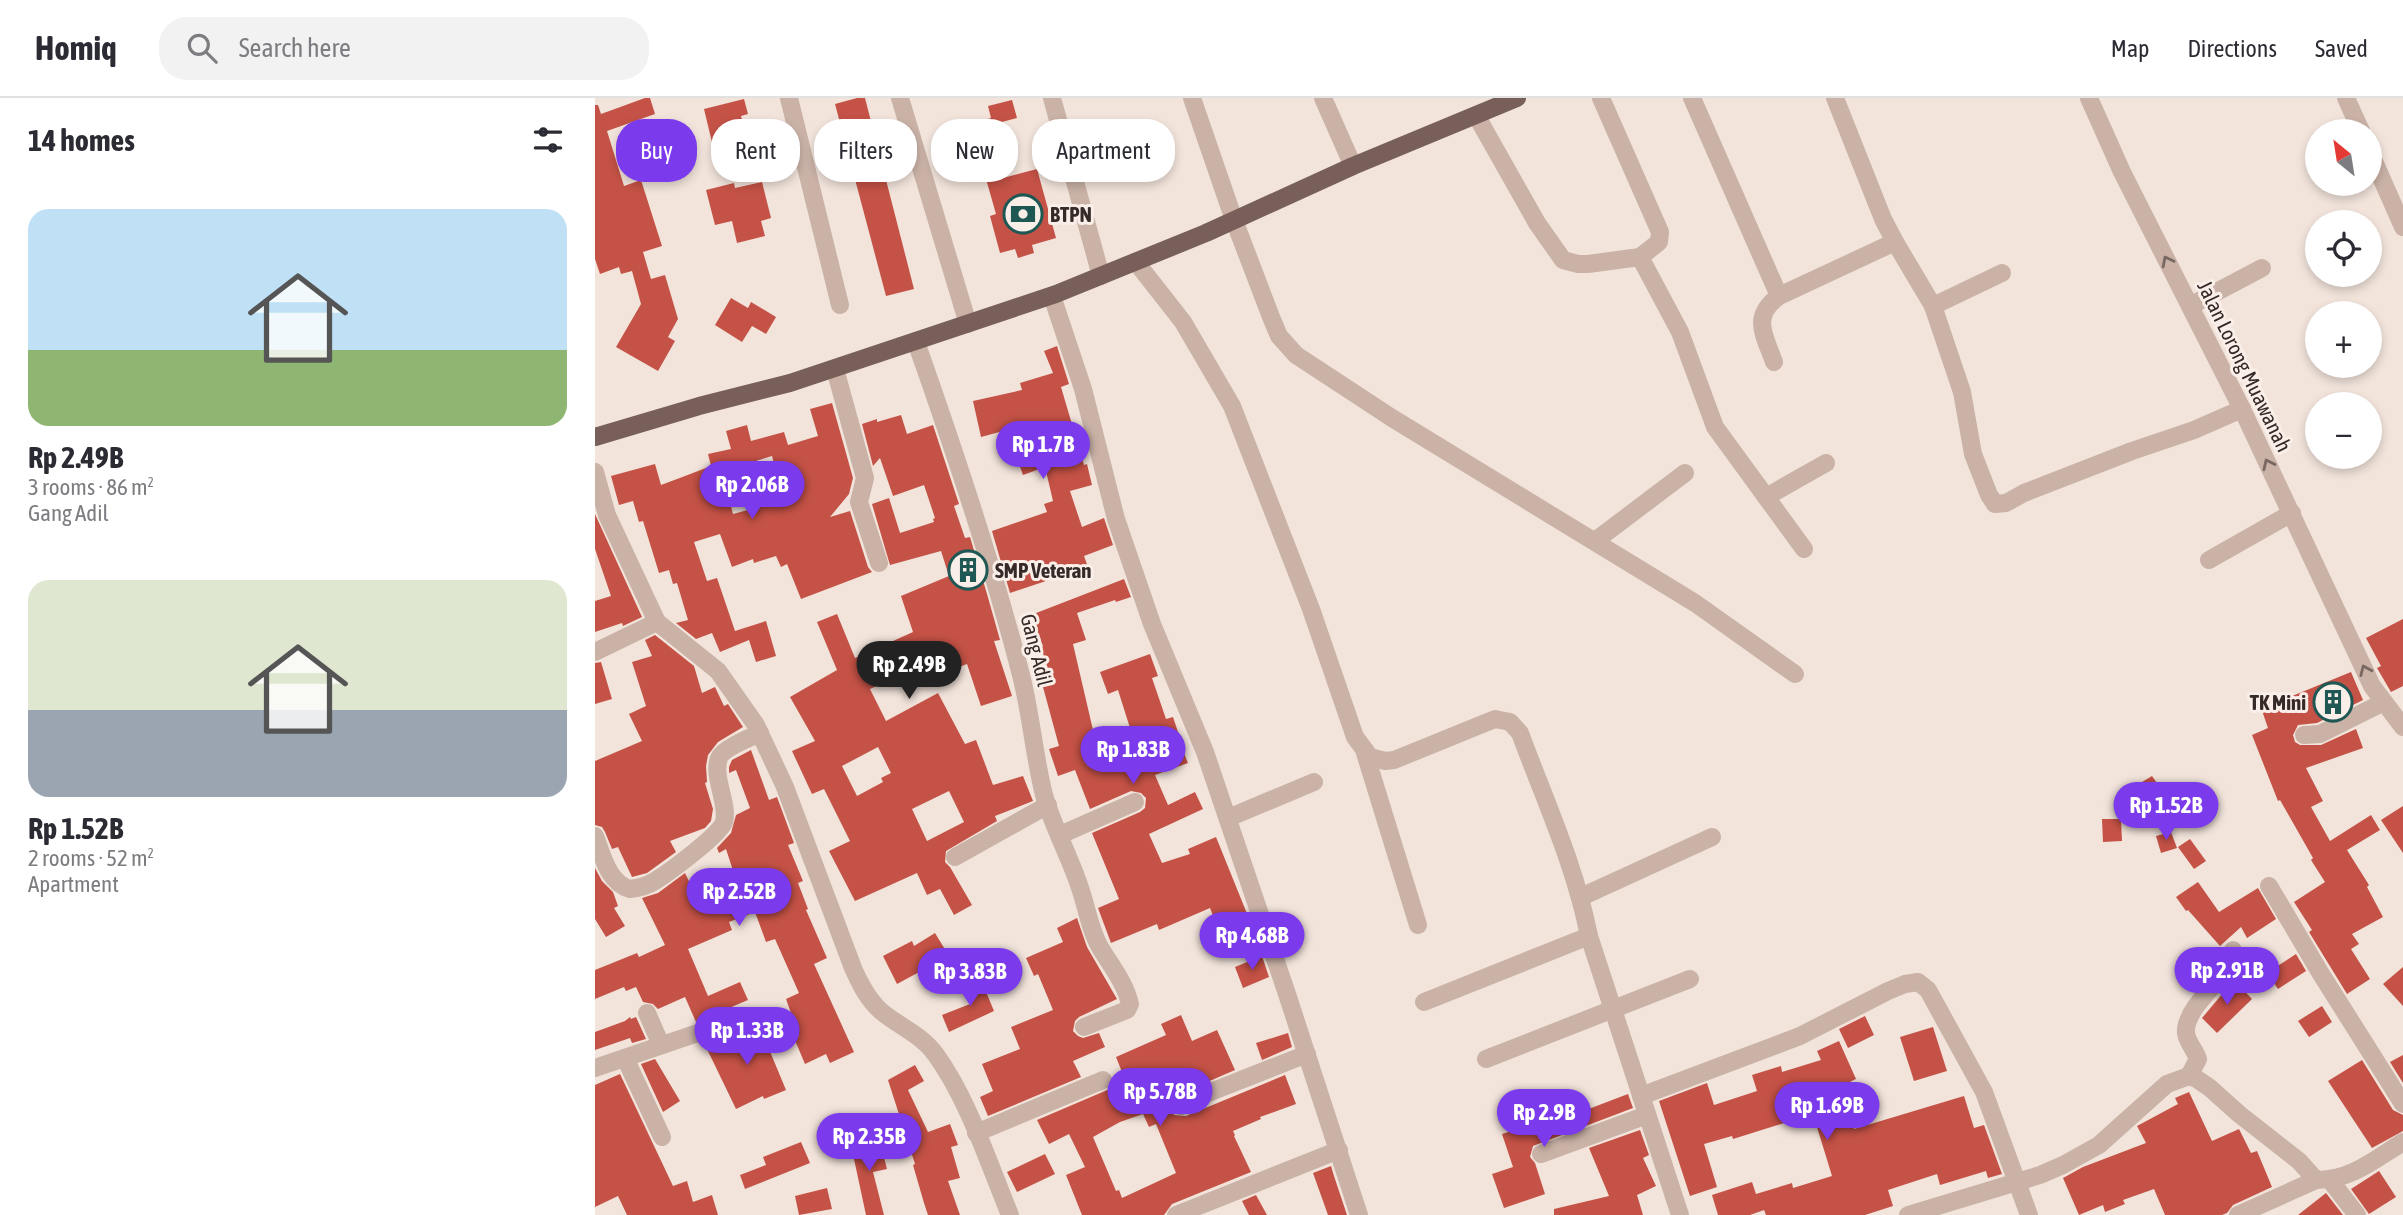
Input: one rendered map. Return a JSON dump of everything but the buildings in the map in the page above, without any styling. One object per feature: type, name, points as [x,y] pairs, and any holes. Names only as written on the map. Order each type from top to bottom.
[{"type":"main road","points":[[595,437],[835,369],[1052,296],[1508,100]]},
{"type":"street","points":[[789,98],[840,305]]},
{"type":"street","points":[[900,98],[968,324]]},
{"type":"street","points":[[1052,98],[1101,276]]},
{"type":"street","points":[[1192,98],[1275,328],[1296,355],[1392,418],[1695,603],[1795,674]]},
{"type":"street","points":[[1323,98],[1353,166]]},
{"type":"street","points":[[1476,115],[1537,223],[1559,256],[1578,264],[1640,257],[1659,242],[1660,232],[1601,98]]},
{"type":"street","points":[[1692,98],[1779,296]]},
{"type":"street","points":[[1835,98],[1883,219],[1933,306],[1962,392],[1973,454],[1989,495],[1997,505],[2242,409]]},
{"type":"street","name":"Jalan Lorong Muawanah","points":[[2089,98],[2122,172],[2242,409],[2372,686],[2403,726]]},
{"type":"street","points":[[2346,98],[2356,119]]},
{"type":"street","points":[[2382,179],[2403,227]]},
{"type":"street","points":[[1774,362],[1764,335],[1762,316],[1765,307],[1779,296],[1895,242]]},
{"type":"street","points":[[1640,257],[1680,332],[1715,427],[1804,549]]},
{"type":"street","points":[[1136,262],[1183,322],[1232,406],[1307,597],[1352,728],[1365,752],[1418,925]]},
{"type":"street","points":[[2190,306],[2262,268]]},
{"type":"street","points":[[1933,306],[2003,272]]},
{"type":"street","points":[[1052,296],[1083,389],[1120,533],[1152,624],[1205,752],[1359,1215]]},
{"type":"street","name":"Gang Adil","points":[[916,342],[963,473],[998,589],[1022,679],[1048,805],[1101,949],[1118,974],[1131,1004],[1130,1008],[1122,1013],[1084,1027]]},
{"type":"street","points":[[835,369],[865,478],[859,502],[880,563]]},
{"type":"street","points":[[1766,497],[1826,463]]},
{"type":"street","points":[[595,472],[607,515],[657,622],[717,671],[760,733],[785,787],[862,988],[876,1007],[923,1039],[950,1077],[1010,1215]]},
{"type":"street","points":[[1595,541],[1685,473]]},
{"type":"street","points":[[2209,560],[2292,513]]},
{"type":"street","points":[[595,652],[657,622]]},
{"type":"street","points":[[2304,735],[2320,734],[2384,702]]},
{"type":"street","points":[[1365,752],[1377,760],[1394,760],[1419,752],[1487,721],[1500,719],[1510,722],[1520,733],[1563,840],[1581,897],[1589,936],[1680,1215]]},
{"type":"street","points":[[595,836],[604,861],[618,883],[630,889],[654,882],[698,849],[723,826],[719,758],[724,752],[760,733]]},
{"type":"street","points":[[1228,818],[1314,782]]},
{"type":"street","points":[[1060,835],[1135,802]]},
{"type":"street","points":[[955,858],[1048,805]]},
{"type":"street","points":[[1581,897],[1712,837]]},
{"type":"street","points":[[2269,886],[2403,1104]]},
{"type":"street","points":[[1424,1002],[1589,936]]},
{"type":"street","points":[[2189,1076],[2198,1059],[2187,1039],[2187,1022],[2233,963],[2233,950]]},
{"type":"street","points":[[1486,1059],[1690,979]]},
{"type":"street","points":[[1641,1096],[1800,1036],[1888,991],[1918,982],[1928,990],[1983,1092],[2029,1215]]},
{"type":"street","points":[[647,1013],[661,1045]]},
{"type":"street","points":[[595,1068],[730,1022]]},
{"type":"street","points":[[1181,1107],[1203,1095],[1307,1054]]},
{"type":"street","points":[[625,1058],[662,1137]]},
{"type":"street","points":[[1908,1215],[2040,1175],[2087,1153],[2108,1138],[2167,1084],[2189,1076],[2210,1088],[2323,1180],[2357,1215]]},
{"type":"street","points":[[976,1133],[1103,1080]]},
{"type":"street","points":[[1541,1154],[1647,1115]]},
{"type":"street","points":[[2238,1215],[2323,1180],[2350,1175],[2403,1142]]},
{"type":"street","points":[[1176,1215],[1339,1150]]},
{"type":"place","name":"BTPN","points":[[1023,214]]},
{"type":"place","name":"SMP Veteran","points":[[968,570]]},
{"type":"place","name":"TK Mini","points":[[2333,702]]}]
